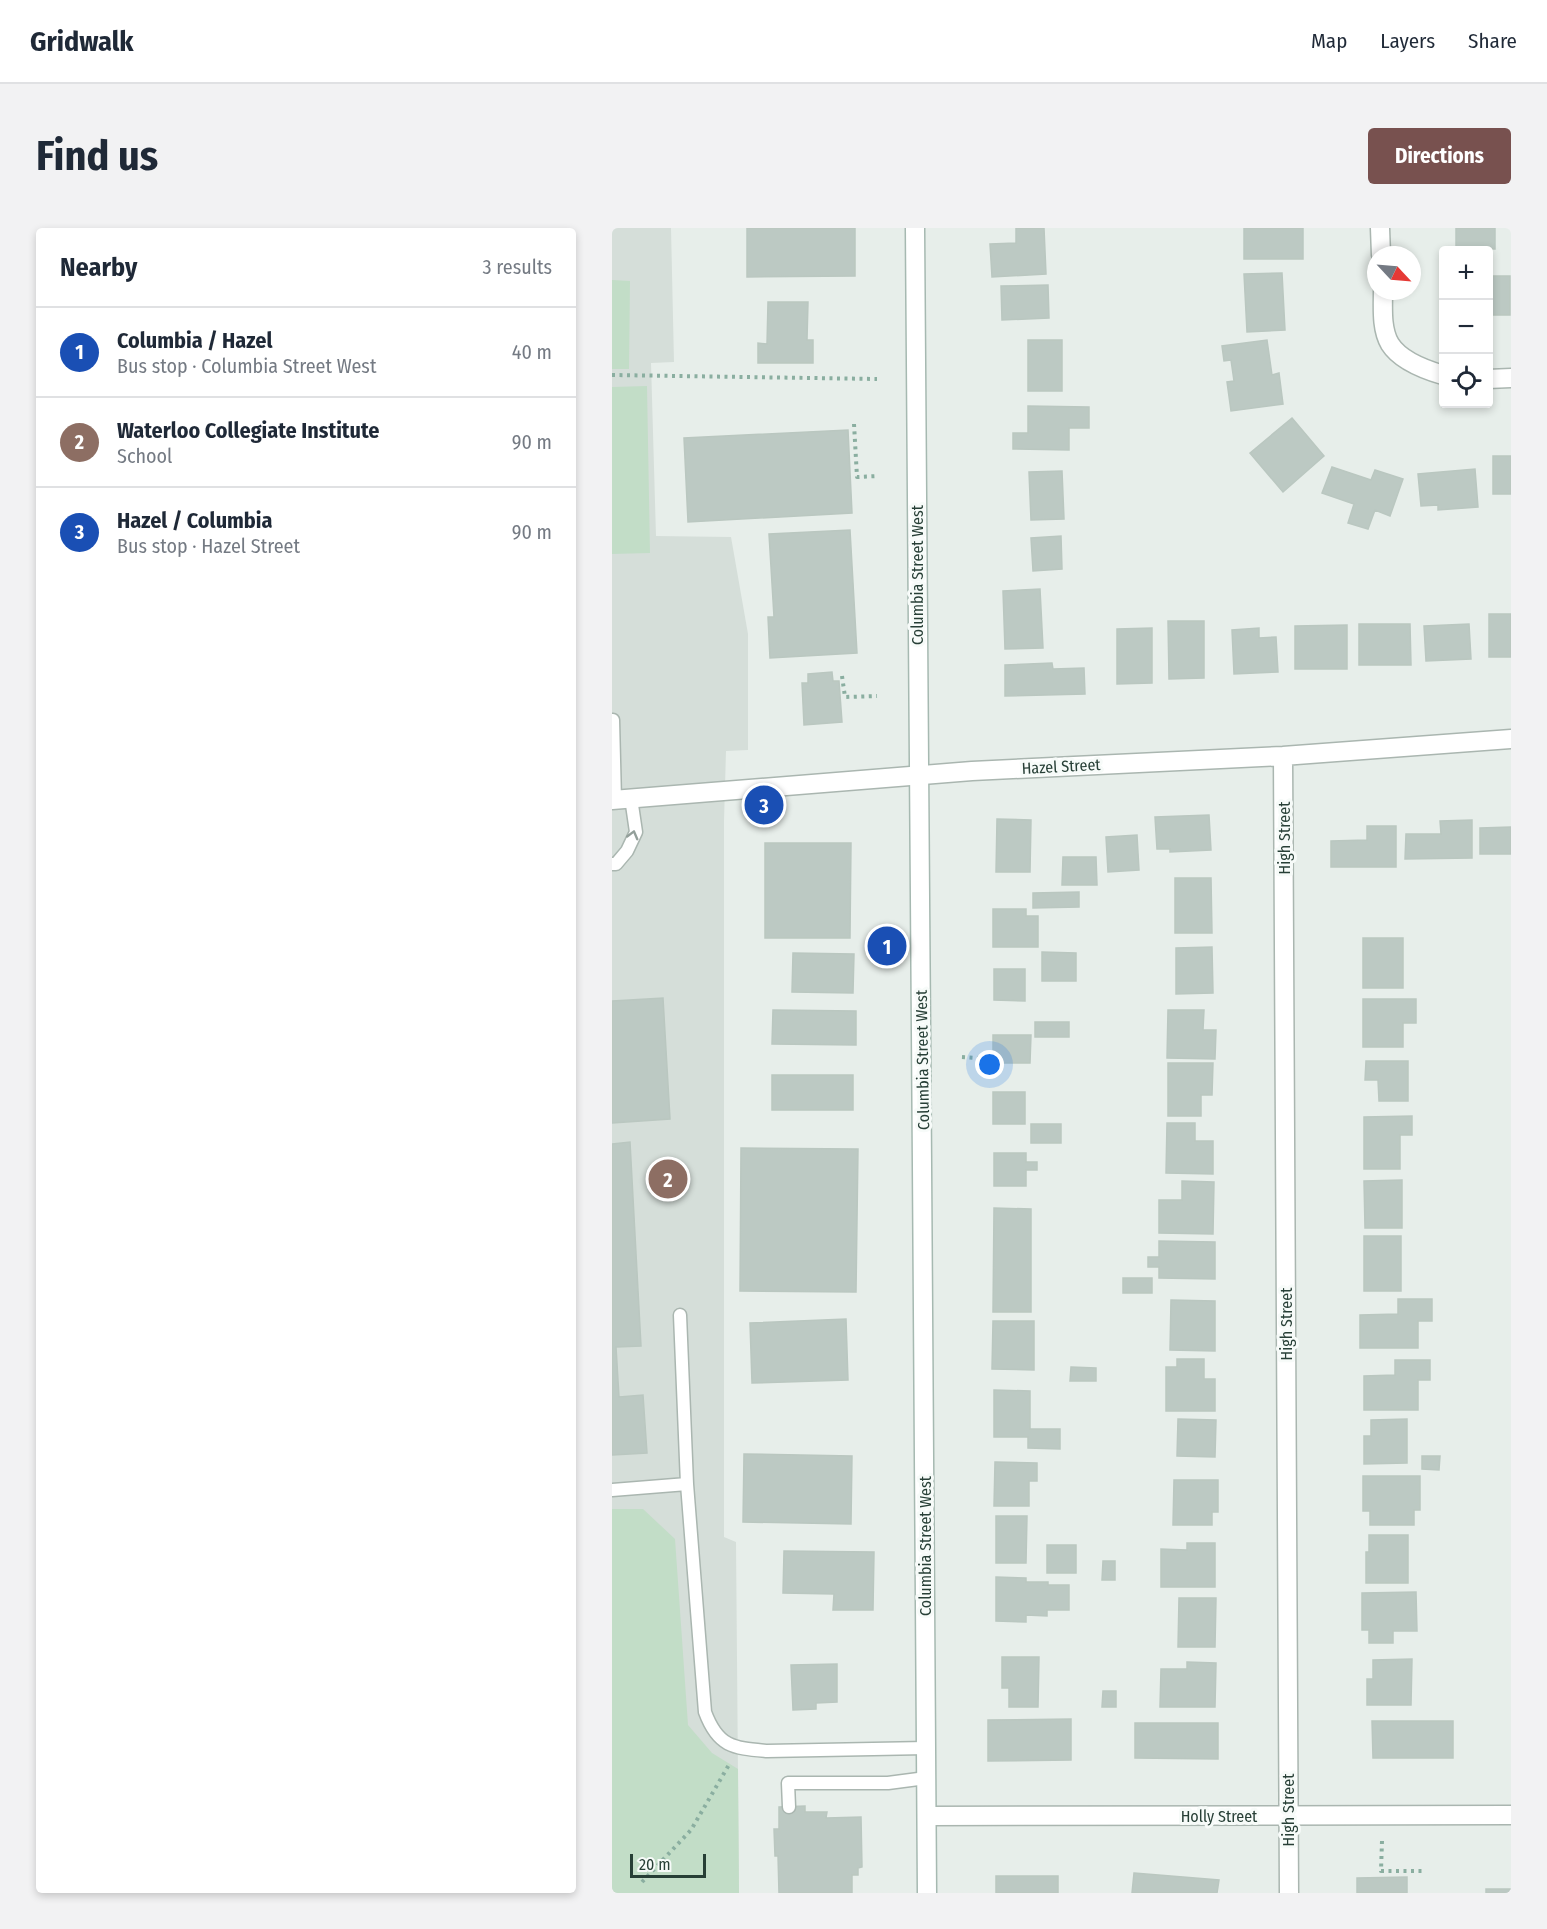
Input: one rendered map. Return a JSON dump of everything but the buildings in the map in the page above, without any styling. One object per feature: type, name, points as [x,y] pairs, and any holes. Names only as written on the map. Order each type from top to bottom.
[{"type":"street","name":"Columbia Street West","points":[[915,228],[927,1893]]},
{"type":"street","points":[[1380,228],[1381,246]]},
{"type":"street","points":[[1383,300],[1384,322],[1390,344],[1413,364],[1439,374]]},
{"type":"street","points":[[1493,379],[1511,378]]},
{"type":"street","name":"Hazel Street","points":[[619,799],[972,771],[1283,756],[1511,739]]},
{"type":"street","name":"High Street","points":[[1283,756],[1289,1893]]},
{"type":"street","name":"Holly Street","points":[[927,1816],[1511,1815]]},
{"type":"lane","points":[[612,864],[616,864],[627,851],[636,832],[619,799],[613,720]]},
{"type":"lane","points":[[680,1315],[687,1484],[705,1712],[710,1727],[720,1740],[741,1749],[767,1751],[926,1748]]},
{"type":"lane","points":[[612,1490],[687,1484]]},
{"type":"lane","points":[[789,1807],[788,1783],[888,1783],[926,1778]]},
{"type":"path","points":[[612,375],[877,379]]},
{"type":"path","points":[[854,424],[856,477],[877,476]]},
{"type":"path","points":[[842,676],[845,697],[877,696]]},
{"type":"path","points":[[962,1057],[978,1058],[987,1053]]},
{"type":"path","points":[[642,1882],[691,1830],[724,1771],[741,1749]]},
{"type":"path","points":[[1382,1841],[1381,1871],[1426,1870]]},
{"type":"shaded area","points":[[612,228],[671,228],[674,362],[651,363],[656,536],[731,537],[748,634],[748,750],[726,751],[724,821],[724,1537],[736,1542],[739,1893],[612,1893]]},
{"type":"green space","points":[[612,280],[630,281],[629,369],[612,369]]},
{"type":"green space","points":[[647,386],[650,553],[612,554],[612,387]]},
{"type":"green space","points":[[612,1509],[643,1509],[675,1539],[688,1725],[712,1753],[738,1769],[739,1893],[612,1893]]},
{"type":"place","name":"Hazel / Columbia","points":[[764,805]]},
{"type":"place","name":"Columbia / Hazel","points":[[887,946]]},
{"type":"place","name":"Waterloo Collegiate Institute","points":[[668,1179]]}]
